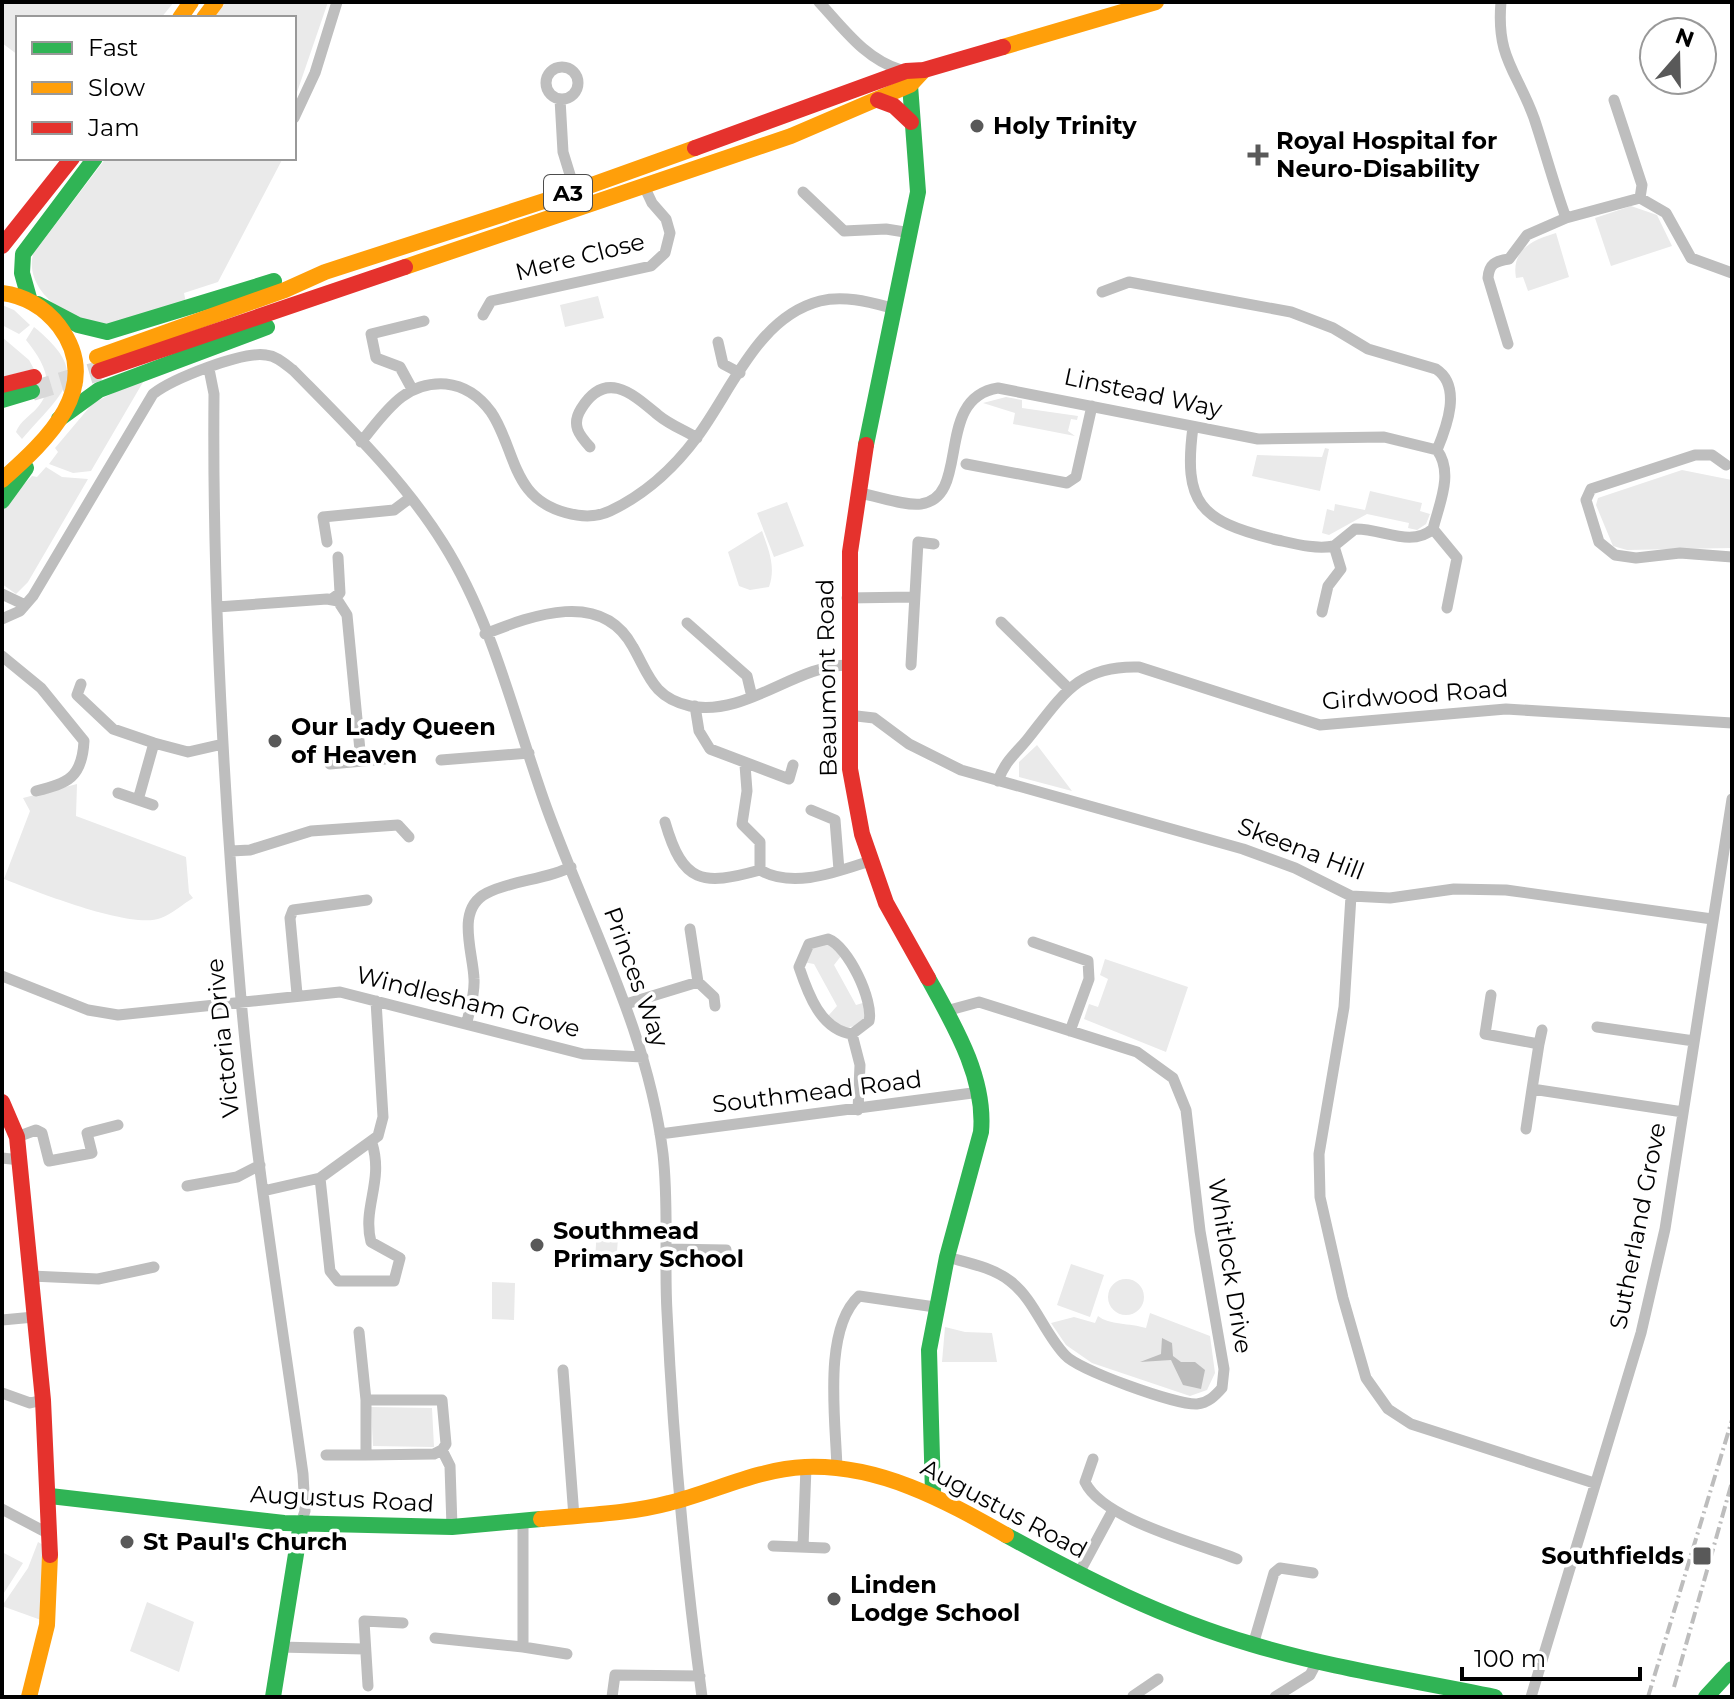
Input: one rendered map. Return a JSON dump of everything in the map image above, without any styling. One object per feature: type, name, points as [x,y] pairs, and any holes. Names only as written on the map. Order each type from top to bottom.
[{"type":"main road","name":"A3","points":[[142,350],[325,272],[575,191],[924,70],[1156,2]]},
{"type":"main road","name":"A3","points":[[98,364],[314,298],[791,136],[878,100],[908,78]]},
{"type":"main road","name":"Beaumont Road","points":[[908,78],[918,192],[892,308],[859,493],[847,598],[848,715],[850,769],[870,861],[886,903],[946,1011],[980,1092],[981,1132],[935,1307],[929,1350],[933,1494]]},
{"type":"main road","points":[[878,100],[894,106],[911,122]]},
{"type":"main road","points":[[2,246],[70,160]]},
{"type":"main road","points":[[2,480],[59,419],[75,393],[80,376],[78,357],[61,326],[33,301],[22,273],[23,254],[94,160]]},
{"type":"main road","name":"A3","points":[[33,301],[78,325],[107,332],[298,274],[325,272]]},
{"type":"main road","points":[[2,293],[33,301]]},
{"type":"main road","name":"A3","points":[[59,419],[99,390],[286,319],[314,298]]},
{"type":"main road","points":[[2,385],[33,384],[2,400]]},
{"type":"main road","points":[[2,501],[45,435]]},
{"type":"main road","points":[[2,1102],[17,1137],[20,1160],[50,1496],[47,1625],[29,1697]]},
{"type":"main road","name":"Augustus Road","points":[[50,1496],[301,1523],[452,1527],[574,1517],[682,1500],[740,1479],[806,1467],[837,1469],[886,1478],[933,1494],[1078,1575],[1199,1627],[1253,1645],[1495,1697]]},
{"type":"main road","name":"Victoria Drive","points":[[273,1697],[301,1523]]},
{"type":"main road","points":[[1706,1697],[1732,1669]]},
{"type":"street","points":[[296,114],[315,73],[337,2]]},
{"type":"street","points":[[819,2],[877,61],[908,78]]},
{"type":"street","points":[[1501,2],[1499,28],[1505,59],[1532,115],[1566,218]]},
{"type":"street","points":[[560,99],[563,152],[575,191]]},
{"type":"street","points":[[1614,100],[1642,185],[1640,198]]},
{"type":"street","name":"Mere Close","points":[[483,315],[491,301],[634,271],[661,259],[668,247],[669,226],[644,186]]},
{"type":"street","points":[[803,192],[844,231],[886,229],[911,233]]},
{"type":"street","points":[[1508,344],[1488,278],[1489,267],[1496,261],[1509,259],[1527,235],[1566,218],[1640,198],[1666,213],[1691,258],[1732,273]]},
{"type":"street","points":[[1102,292],[1129,282],[1291,312],[1333,328],[1368,349],[1436,369],[1450,382],[1451,396],[1437,450],[1443,458],[1446,476],[1433,529],[1417,538],[1369,528],[1355,529],[1334,546],[1314,547],[1235,530],[1200,506],[1190,486],[1193,427]]},
{"type":"street","points":[[361,442],[391,405],[412,389],[429,383],[456,385],[475,395],[491,413],[527,488],[540,501],[562,511],[596,515],[622,505],[665,474],[697,438],[773,327],[799,308],[841,298],[892,308]]},
{"type":"street","points":[[412,389],[400,367],[376,358],[371,334],[424,321]]},
{"type":"street","points":[[718,342],[723,364],[740,373]]},
{"type":"street","name":"Princes Way","points":[[209,369],[251,355],[263,354],[280,360],[361,442],[410,498],[457,566],[626,1004],[643,1057],[660,1134],[669,1350],[702,1697]]},
{"type":"street","points":[[2,619],[14,615],[33,596],[148,401],[159,389],[209,369]]},
{"type":"street","name":"Victoria Drive","points":[[209,369],[214,394],[217,607],[223,744],[241,1000],[263,1191],[301,1464],[305,1511],[301,1523]]},
{"type":"street","name":"Linstead Way","points":[[859,493],[921,504],[938,496],[946,484],[960,420],[968,405],[988,389],[1011,388],[1258,439],[1384,437],[1437,450]]},
{"type":"street","points":[[590,447],[579,434],[577,419],[598,390],[608,389],[621,389],[639,396],[659,416],[697,438]]},
{"type":"street","points":[[966,464],[1067,483],[1076,477],[1092,406]]},
{"type":"street","points":[[1726,465],[1712,455],[1695,455],[1591,489],[1586,500],[1599,542],[1615,555],[1636,558],[1680,553],[1732,557]]},
{"type":"street","points":[[327,542],[323,517],[394,510],[410,498]]},
{"type":"street","points":[[1433,529],[1457,558],[1447,608]]},
{"type":"street","points":[[911,665],[918,542],[934,544]]},
{"type":"street","points":[[1322,612],[1328,586],[1341,569],[1334,546]]},
{"type":"street","points":[[217,607],[332,599],[340,593],[338,557]]},
{"type":"street","points":[[2,594],[23,604]]},
{"type":"street","points":[[847,598],[914,597]]},
{"type":"street","points":[[332,599],[347,615],[361,761]]},
{"type":"street","points":[[485,634],[541,615],[570,611],[598,614],[623,631],[646,678],[663,694],[695,706],[752,697],[776,690],[819,667],[848,665]]},
{"type":"street","points":[[1001,622],[1068,688]]},
{"type":"street","points":[[687,623],[747,676],[752,697]]},
{"type":"street","points":[[2,656],[41,688],[84,741],[74,777],[67,783],[36,791]]},
{"type":"street","name":"Girdwood Road","points":[[998,781],[1006,760],[1068,688],[1100,670],[1139,667],[1315,725],[1506,709],[1732,723]]},
{"type":"street","points":[[81,684],[77,695],[113,729],[188,752],[223,744]]},
{"type":"street","points":[[695,706],[702,740],[710,749],[745,765],[789,779],[793,765]]},
{"type":"street","name":"Skeena Hill","points":[[848,715],[874,718],[925,753],[998,781],[1243,849],[1295,868],[1351,896],[1390,898],[1454,889],[1506,890],[1712,919]]},
{"type":"street","points":[[138,800],[154,743]]},
{"type":"street","points":[[441,760],[529,753]]},
{"type":"street","points":[[330,764],[385,759]]},
{"type":"street","points":[[745,765],[747,791],[742,824],[760,842],[760,870]]},
{"type":"street","points":[[118,793],[153,805]]},
{"type":"street","name":"Sutherland Grove","points":[[1531,1697],[1641,1333],[1665,1229],[1732,799]]},
{"type":"street","points":[[811,810],[835,820],[839,870]]},
{"type":"street","points":[[665,822],[673,849],[691,872],[719,881],[760,870],[789,880],[870,861]]},
{"type":"street","points":[[231,851],[250,850],[311,831],[398,825],[409,837]]},
{"type":"street","points":[[467,1022],[474,982],[468,920],[470,908],[490,891],[533,882],[571,867]]},
{"type":"street","points":[[1351,896],[1344,1007],[1325,1108],[1319,1179],[1337,1273],[1366,1378],[1388,1409],[1411,1424],[1594,1483]]},
{"type":"street","points":[[297,994],[290,918],[293,910],[367,900]]},
{"type":"street","points":[[690,929],[698,982],[714,997],[715,1006]]},
{"type":"street","points":[[828,939],[843,949],[868,999],[869,1021],[852,1034],[840,1032],[826,1022],[803,978],[799,967],[801,956],[816,940],[828,939]]},
{"type":"street","points":[[1033,942],[1088,961],[1089,979],[1070,1031]]},
{"type":"street","name":"Windlesham Grove","points":[[2,976],[88,1010],[118,1015],[297,994],[340,992],[583,1054],[643,1057]]},
{"type":"street","points":[[626,1004],[698,982]]},
{"type":"street","points":[[1491,995],[1485,1034],[1539,1044]]},
{"type":"street","points":[[263,1191],[320,1178],[372,1143],[381,1128],[383,1117],[376,1001]]},
{"type":"street","name":"Whitlock Drive","points":[[946,1011],[979,1002],[1151,1060],[1173,1078],[1181,1092],[1224,1369],[1222,1388],[1209,1400],[1196,1404],[1074,1364],[1057,1346],[1016,1286],[998,1274],[947,1257]]},
{"type":"street","points":[[1597,1027],[1694,1041]]},
{"type":"street","points":[[1526,1129],[1542,1030]]},
{"type":"street","points":[[852,1034],[860,1065],[858,1110]]},
{"type":"street","points":[[1532,1089],[1683,1112]]},
{"type":"street","name":"Southmead Road","points":[[660,1134],[980,1092]]},
{"type":"street","points":[[17,1137],[36,1130],[42,1133],[49,1161],[92,1153],[87,1133],[118,1125]]},
{"type":"street","points":[[320,1178],[330,1271],[338,1281],[394,1281],[400,1258],[371,1242],[368,1229],[379,1166],[372,1143]]},
{"type":"street","points":[[2,1158],[20,1160]]},
{"type":"street","points":[[187,1186],[237,1177],[260,1165]]},
{"type":"street","points":[[667,1249],[726,1250],[727,1262]]},
{"type":"street","points":[[31,1276],[98,1279],[154,1267]]},
{"type":"street","points":[[837,1469],[835,1362],[840,1331],[852,1303],[859,1296],[935,1307]]},
{"type":"street","points":[[2,1320],[34,1317]]},
{"type":"street","points":[[359,1332],[366,1400],[366,1455]]},
{"type":"street","points":[[563,1370],[574,1517]]},
{"type":"street","points":[[2,1393],[30,1403],[43,1400]]},
{"type":"street","points":[[326,1455],[434,1454],[446,1444],[442,1400],[366,1400]]},
{"type":"street","points":[[442,1450],[450,1466],[452,1527]]},
{"type":"street","points":[[1093,1459],[1085,1482],[1091,1495],[1113,1510],[1237,1559]]},
{"type":"street","points":[[803,1547],[806,1467]]},
{"type":"street","points":[[2,1509],[51,1535]]},
{"type":"street","points":[[1078,1575],[1113,1510]]},
{"type":"street","points":[[523,1522],[523,1647]]},
{"type":"street","points":[[773,1546],[825,1548]]},
{"type":"street","points":[[1253,1645],[1274,1573],[1280,1568],[1313,1573]]},
{"type":"street","points":[[368,1686],[364,1621],[403,1623]]},
{"type":"street","points":[[435,1638],[567,1654]]},
{"type":"street","points":[[279,1647],[364,1649]]},
{"type":"street","points":[[1275,1697],[1310,1675],[1318,1660]]},
{"type":"street","points":[[612,1697],[615,1675],[700,1676]]},
{"type":"street","points":[[1132,1697],[1158,1679]]},
{"type":"shaded area","points":[[2,2],[174,2],[163,16],[16,16],[16,54],[2,43]]},
{"type":"shaded area","points":[[226,2],[328,2],[296,95],[296,16],[216,16]]},
{"type":"shaded area","points":[[104,160],[282,160],[218,282],[184,293],[186,303],[141,321],[115,327],[100,326],[70,315],[56,306],[36,283],[32,269],[33,254]]},
{"type":"shaded area","points":[[1631,206],[1657,215],[1672,246],[1611,266],[1595,218]]},
{"type":"shaded area","points":[[1556,233],[1569,277],[1528,291],[1523,277],[1516,278],[1515,268],[1520,253],[1539,239]]},
{"type":"shaded area","points":[[598,296],[604,318],[565,327],[560,305]]},
{"type":"shaded area","points":[[2,305],[14,310],[30,325],[19,334],[2,325]]},
{"type":"shaded area","points":[[34,327],[63,359],[67,372],[66,384],[22,439],[16,432],[43,399],[47,382],[42,364],[26,340]]},
{"type":"shaded area","points":[[2,337],[29,360],[34,369],[2,377]]},
{"type":"shaded area","points":[[146,377],[91,471],[73,473],[49,464],[58,452],[55,448],[93,403]]},
{"type":"shaded area","points":[[1006,397],[1022,400],[1022,408],[1078,416],[1077,420],[1071,419],[1068,431],[1075,436],[1013,424],[1015,413],[983,403]]},
{"type":"shaded area","points":[[1325,448],[1329,449],[1320,491],[1252,476],[1257,455],[1322,457]]},
{"type":"shaded area","points":[[46,467],[62,477],[88,479],[28,582],[16,594],[2,584],[2,507],[32,476],[37,477]]},
{"type":"shaded area","points":[[1682,470],[1732,480],[1732,548],[1627,550],[1613,546],[1596,505],[1598,498]]},
{"type":"shaded area","points":[[1370,491],[1422,503],[1420,511],[1430,514],[1426,524],[1417,530],[1408,528],[1409,523],[1367,514],[1329,535],[1322,533],[1327,509],[1334,511],[1335,504],[1365,510]]},
{"type":"shaded area","points":[[787,502],[804,546],[774,557],[757,513]]},
{"type":"shaded area","points":[[762,531],[771,559],[771,580],[769,587],[750,590],[739,586],[728,552]]},
{"type":"shaded area","points":[[1037,745],[1072,791],[1019,777],[1019,762]]},
{"type":"shaded area","points":[[77,784],[76,816],[186,857],[189,893],[193,898],[161,918],[128,919],[83,908],[4,879],[30,811],[23,798]]},
{"type":"shaded area","points":[[817,945],[830,945],[841,956],[834,965],[856,1005],[866,1002],[864,1019],[856,1026],[842,1028],[828,1016],[837,1006],[814,964],[803,962],[805,954]]},
{"type":"shaded area","points":[[1105,959],[1188,987],[1166,1052],[1084,1019],[1089,1004],[1098,1007],[1108,979],[1100,975]]},
{"type":"shaded area","points":[[597,1225],[619,1226],[616,1264],[595,1263]]},
{"type":"shaded area","points":[[1071,1264],[1104,1275],[1090,1317],[1057,1305]]},
{"type":"shaded area","points":[[1126,1279],[1138,1285],[1144,1297],[1138,1309],[1126,1315],[1114,1309],[1108,1297],[1114,1285]]},
{"type":"shaded area","points":[[492,1282],[515,1283],[514,1320],[492,1319]]},
{"type":"shaded area","points":[[1150,1313],[1210,1336],[1215,1373],[1207,1390],[1190,1396],[1092,1363],[1066,1345],[1051,1323],[1074,1317],[1095,1323],[1098,1316],[1108,1321],[1146,1328]]},
{"type":"shaded area","points":[[945,1327],[965,1332],[992,1333],[997,1362],[942,1362]]},
{"type":"shaded area","points":[[1162,1338],[1172,1343],[1173,1356],[1181,1362],[1195,1362],[1205,1370],[1201,1389],[1183,1385],[1171,1360],[1140,1362],[1161,1354]]},
{"type":"shaded area","points":[[371,1407],[432,1408],[434,1447],[373,1446]]},
{"type":"shaded area","points":[[38,1542],[45,1546],[41,1620],[2,1606],[28,1568]]},
{"type":"shaded area","points":[[2,1552],[23,1563],[2,1596]]},
{"type":"shaded area","points":[[147,1602],[194,1622],[179,1672],[130,1651]]},
{"type":"tunnel","points":[[32,391],[99,371]]},
{"type":"railway","points":[[1648,1697],[1732,1420]]},
{"type":"railway","points":[[1674,1687],[1732,1482]]},
{"type":"traffic: fast","points":[[866,445],[918,192],[910,85]]},
{"type":"traffic: fast","points":[[29,298],[22,273],[23,254],[94,160]]},
{"type":"traffic: fast","points":[[38,304],[78,325],[107,332],[274,281]]},
{"type":"traffic: fast","points":[[59,419],[99,390],[267,327]]},
{"type":"traffic: fast","points":[[2,400],[32,391]]},
{"type":"traffic: fast","points":[[2,501],[26,468]]},
{"type":"traffic: fast","points":[[928,978],[966,1052],[981,1112],[981,1132],[947,1257],[929,1350],[933,1494]]},
{"type":"traffic: fast","points":[[50,1496],[284,1523],[452,1527],[541,1519]]},
{"type":"traffic: fast","points":[[273,1697],[301,1523]]},
{"type":"traffic: fast","points":[[1006,1535],[1126,1596],[1219,1634],[1311,1660],[1495,1697]]},
{"type":"traffic: fast","points":[[1706,1697],[1732,1669]]},
{"type":"traffic: slow","points":[[181,16],[191,2]]},
{"type":"traffic: slow","points":[[206,16],[216,2]]},
{"type":"traffic: slow","points":[[1003,47],[1156,2]]},
{"type":"traffic: slow","points":[[405,267],[791,136],[910,85],[924,70]]},
{"type":"traffic: slow","points":[[97,357],[285,290],[325,272],[575,191],[695,148]]},
{"type":"traffic: slow","points":[[2,293],[27,300],[53,319],[72,348],[76,370],[73,391],[65,411],[36,448],[2,480]]},
{"type":"traffic: slow","points":[[541,1519],[638,1510],[770,1472],[805,1467],[859,1471],[885,1478],[935,1497],[1006,1535]]},
{"type":"traffic: slow","points":[[29,1697],[47,1625],[50,1555]]},
{"type":"traffic: jam","points":[[695,148],[906,71],[924,70],[1003,47]]},
{"type":"traffic: jam","points":[[878,100],[894,106],[911,122]]},
{"type":"traffic: jam","points":[[2,246],[70,160]]},
{"type":"traffic: jam","points":[[99,371],[405,267]]},
{"type":"traffic: jam","points":[[2,385],[34,377]]},
{"type":"traffic: jam","points":[[866,445],[850,552],[850,769],[862,834],[886,903],[928,978]]},
{"type":"traffic: jam","points":[[2,1102],[17,1137],[43,1400],[50,1555]]},
{"type":"place","name":"Holy Trinity","points":[[977,126]]},
{"type":"place","name":"Royal Hospital for Neuro-Disability","points":[[1258,155]]},
{"type":"place","name":"Our Lady Queen of Heaven","points":[[275,741]]},
{"type":"place","name":"Southmead Primary School","points":[[537,1245]]},
{"type":"place","name":"St Paul's Church","points":[[127,1542]]},
{"type":"place","name":"Southfields","points":[[1702,1556]]},
{"type":"place","name":"Linden Lodge School","points":[[834,1599]]}]
